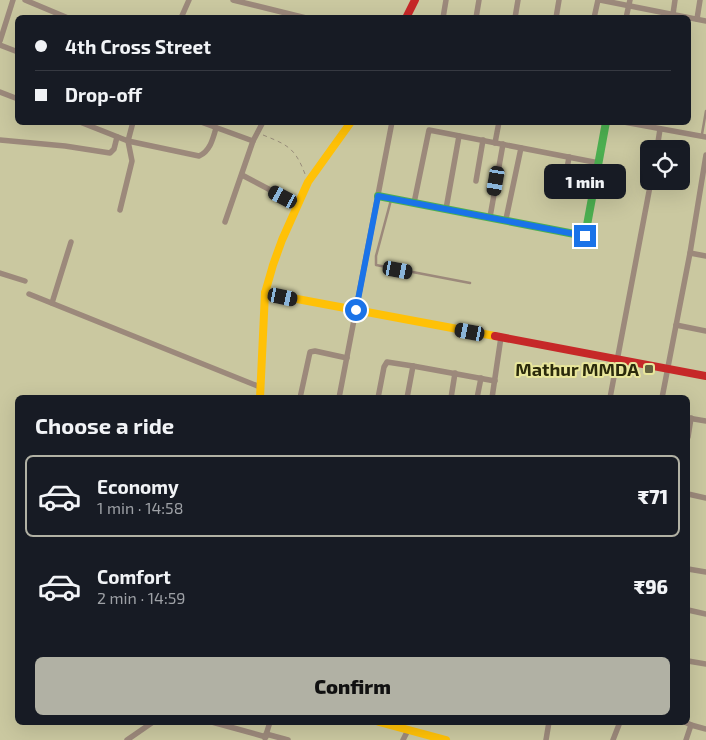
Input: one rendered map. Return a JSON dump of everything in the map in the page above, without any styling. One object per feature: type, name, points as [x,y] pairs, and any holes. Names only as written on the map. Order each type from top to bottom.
[{"type":"street","points":[[0,41],[12,0]]},
{"type":"street","points":[[25,0],[61,15]]},
{"type":"street","points":[[183,15],[189,0]]},
{"type":"street","points":[[233,0],[284,15]]},
{"type":"street","points":[[408,15],[415,0]]},
{"type":"street","points":[[444,15],[446,0]]},
{"type":"street","points":[[476,15],[479,0]]},
{"type":"street","points":[[516,15],[518,0]]},
{"type":"street","points":[[556,15],[559,0]]},
{"type":"street","points":[[595,15],[599,0],[629,3],[678,15]]},
{"type":"street","points":[[673,14],[675,0]]},
{"type":"street","points":[[697,19],[700,0]]},
{"type":"street","points":[[691,18],[706,21]]},
{"type":"street","points":[[0,45],[15,51]]},
{"type":"street","points":[[0,92],[15,97]]},
{"type":"street","points":[[88,125],[128,141],[199,156],[208,149],[216,128]]},
{"type":"street","points":[[120,210],[132,161],[128,141],[132,125]]},
{"type":"street","points":[[208,125],[253,141]]},
{"type":"street","points":[[225,222],[253,141],[261,125]]},
{"type":"street","points":[[260,395],[265,293],[282,240],[308,182],[349,125]]},
{"type":"street","points":[[340,395],[391,125]]},
{"type":"street","points":[[495,142],[498,125]]},
{"type":"street","points":[[378,196],[506,219],[585,236],[605,125]]},
{"type":"street","points":[[639,125],[704,136]]},
{"type":"street","points":[[658,140],[660,129]]},
{"type":"street","points":[[414,203],[429,130],[599,163]]},
{"type":"street","points":[[446,209],[459,136]]},
{"type":"street","points":[[0,140],[64,146],[110,153],[114,149],[118,137]]},
{"type":"street","points":[[476,181],[483,140]]},
{"type":"street","points":[[490,217],[503,144]]},
{"type":"street","points":[[506,219],[521,148]]},
{"type":"street","points":[[663,395],[704,177],[706,155]]},
{"type":"street","points":[[563,192],[569,157]]},
{"type":"street","points":[[242,175],[297,204]]},
{"type":"street","points":[[611,395],[649,190]]},
{"type":"street","points":[[52,303],[71,242]]},
{"type":"street","points":[[690,253],[706,256]]},
{"type":"street","points":[[0,273],[25,281]]},
{"type":"street","points":[[265,293],[706,376]]},
{"type":"street","points":[[29,294],[260,387]]},
{"type":"street","points":[[676,325],[706,330]]},
{"type":"street","points":[[493,395],[502,337]]},
{"type":"street","points":[[301,395],[310,352],[315,351],[347,358]]},
{"type":"street","points":[[379,395],[387,362],[495,381]]},
{"type":"street","points":[[408,395],[413,366]]},
{"type":"street","points":[[451,395],[455,373]]},
{"type":"street","points":[[478,395],[481,378]]},
{"type":"street","points":[[690,418],[706,421]]},
{"type":"street","points":[[690,494],[706,498]]},
{"type":"street","points":[[690,569],[706,572]]},
{"type":"street","points":[[690,610],[706,614]]},
{"type":"street","points":[[690,661],[706,664]]},
{"type":"street","points":[[127,740],[149,725]]},
{"type":"street","points":[[223,725],[265,737],[288,740]]},
{"type":"street","points":[[265,737],[269,725]]},
{"type":"street","points":[[390,725],[446,740]]},
{"type":"street","points":[[546,740],[548,725]]},
{"type":"street","points":[[614,740],[619,725]]},
{"type":"street","points":[[686,740],[688,725]]},
{"type":"street","points":[[690,725],[706,729]]},
{"type":"street","points":[[403,740],[408,730]]},
{"type":"lane","points":[[704,136],[706,111]]},
{"type":"lane","points":[[391,198],[375,260],[376,265],[470,283]]},
{"type":"path","points":[[256,133],[283,143],[298,156],[308,182]]},
{"type":"traffic: fast","points":[[378,196],[585,236],[605,125]]},
{"type":"traffic: slow","points":[[260,395],[265,293],[273,265],[308,182],[349,125]]},
{"type":"traffic: slow","points":[[265,293],[495,336]]},
{"type":"traffic: slow","points":[[390,725],[446,740]]},
{"type":"traffic: jam","points":[[408,15],[415,0]]},
{"type":"traffic: jam","points":[[495,336],[706,376]]},
{"type":"place","name":"Mathur MMDA","points":[[649,369]]},
{"type":"route","points":[[356,310],[378,196],[506,219],[585,236]]}]
